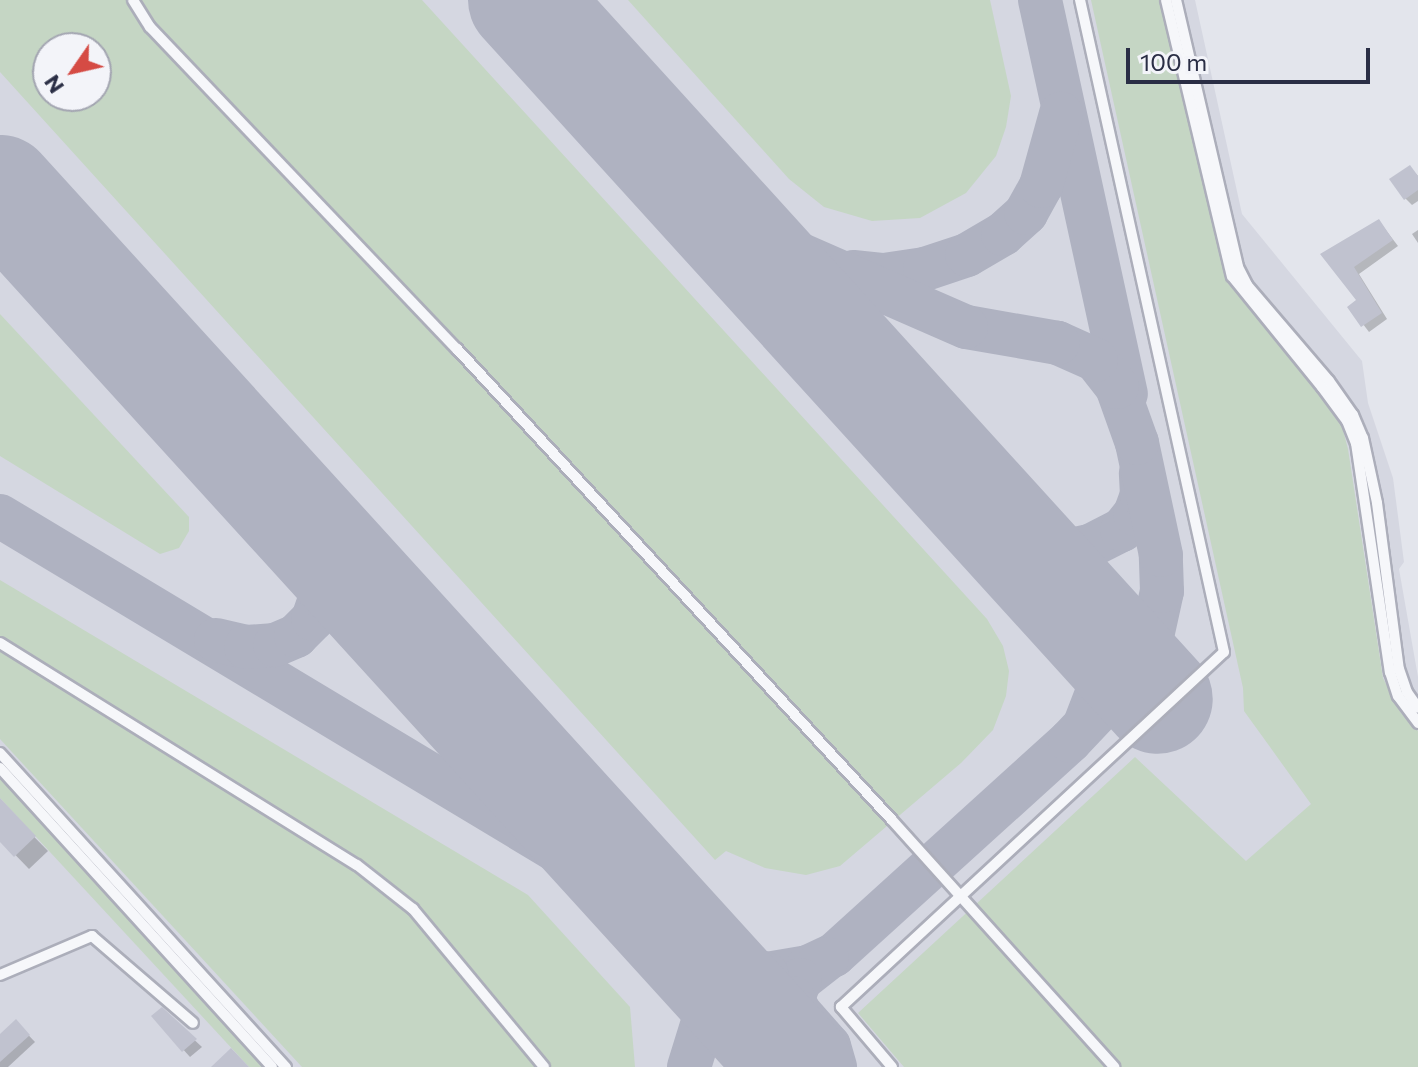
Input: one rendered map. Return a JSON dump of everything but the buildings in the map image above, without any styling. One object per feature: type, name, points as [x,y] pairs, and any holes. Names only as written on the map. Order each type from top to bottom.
[{"type":"lane","points":[[133,0],[150,27],[457,349],[1114,1067]]},
{"type":"lane","points":[[892,1067],[841,1007],[1224,652],[1080,0]]},
{"type":"lane","points":[[1166,0],[1232,276],[1329,396],[1347,421],[1356,443],[1390,672],[1398,696],[1418,723]]},
{"type":"lane","points":[[1176,0],[1238,267],[1247,285],[1342,399],[1363,438],[1375,492],[1399,669],[1407,692],[1418,708]]},
{"type":"lane","points":[[0,643],[357,865],[413,909],[544,1067]]},
{"type":"lane","points":[[0,753],[286,1067]]},
{"type":"lane","points":[[0,768],[272,1067]]},
{"type":"lane","points":[[0,975],[92,936],[193,1023]]},
{"type":"shaded area","points":[[0,0],[1195,0],[1242,214],[1362,361],[1368,403],[1393,478],[1404,562],[1399,569],[1418,677],[1418,1067],[0,1067]]},
{"type":"green space","points":[[0,0],[422,0],[987,619],[1003,646],[1009,671],[1006,696],[993,730],[961,763],[840,866],[806,875],[765,868],[726,851],[715,860],[36,112],[112,112],[112,32],[32,32],[32,107],[0,72]]},
{"type":"green space","points":[[628,0],[990,0],[1011,96],[1006,127],[996,156],[966,193],[920,218],[872,221],[824,207],[789,179]]},
{"type":"green space","points":[[1091,0],[1160,0],[1225,276],[1329,403],[1342,426],[1383,678],[1401,713],[1418,731],[1418,1067],[904,1067],[858,1013],[1135,757],[1246,861],[1311,804],[1244,711],[1243,688]]},
{"type":"green space","points":[[0,314],[189,517],[189,531],[179,548],[160,554],[0,456]]},
{"type":"green space","points":[[0,580],[528,895],[630,1007],[635,1067],[302,1067],[0,739]]},
{"type":"green space","points":[[0,777],[264,1067],[249,1067],[0,798]]},
{"type":"taxiway","points":[[1040,0],[1126,394]]},
{"type":"taxiway","points":[[853,272],[884,275],[925,269],[967,255],[1003,234],[1026,213],[1041,186],[1061,114]]},
{"type":"taxiway","points":[[0,196],[24,216]]},
{"type":"taxiway","points":[[678,935],[719,962],[767,974],[808,967],[834,955],[1070,741],[1134,673],[1151,641],[1162,591],[1161,555],[1137,443],[1117,387],[1096,360],[1058,343],[966,327],[723,221]]},
{"type":"taxiway","points":[[995,519],[1012,536],[1036,548],[1061,552],[1090,546],[1122,530],[1135,514],[1142,495],[1141,473]]},
{"type":"taxiway","points":[[216,640],[246,647],[275,645],[296,636],[313,619],[321,596],[322,562],[312,538],[291,510]]},
{"type":"taxiway","points":[[0,516],[654,909]]},
{"type":"taxiway","points":[[1067,599],[1087,626],[1098,654],[1097,693],[1086,721]]},
{"type":"taxiway","points":[[827,959],[800,980],[793,998],[799,1012],[829,1046],[835,1067]]},
{"type":"taxiway","points":[[689,1067],[707,1009],[717,992],[739,979],[767,974]]},
{"type":"runway","points":[[523,0],[1158,699]]},
{"type":"runway","points":[[0,190],[798,1067]]}]
